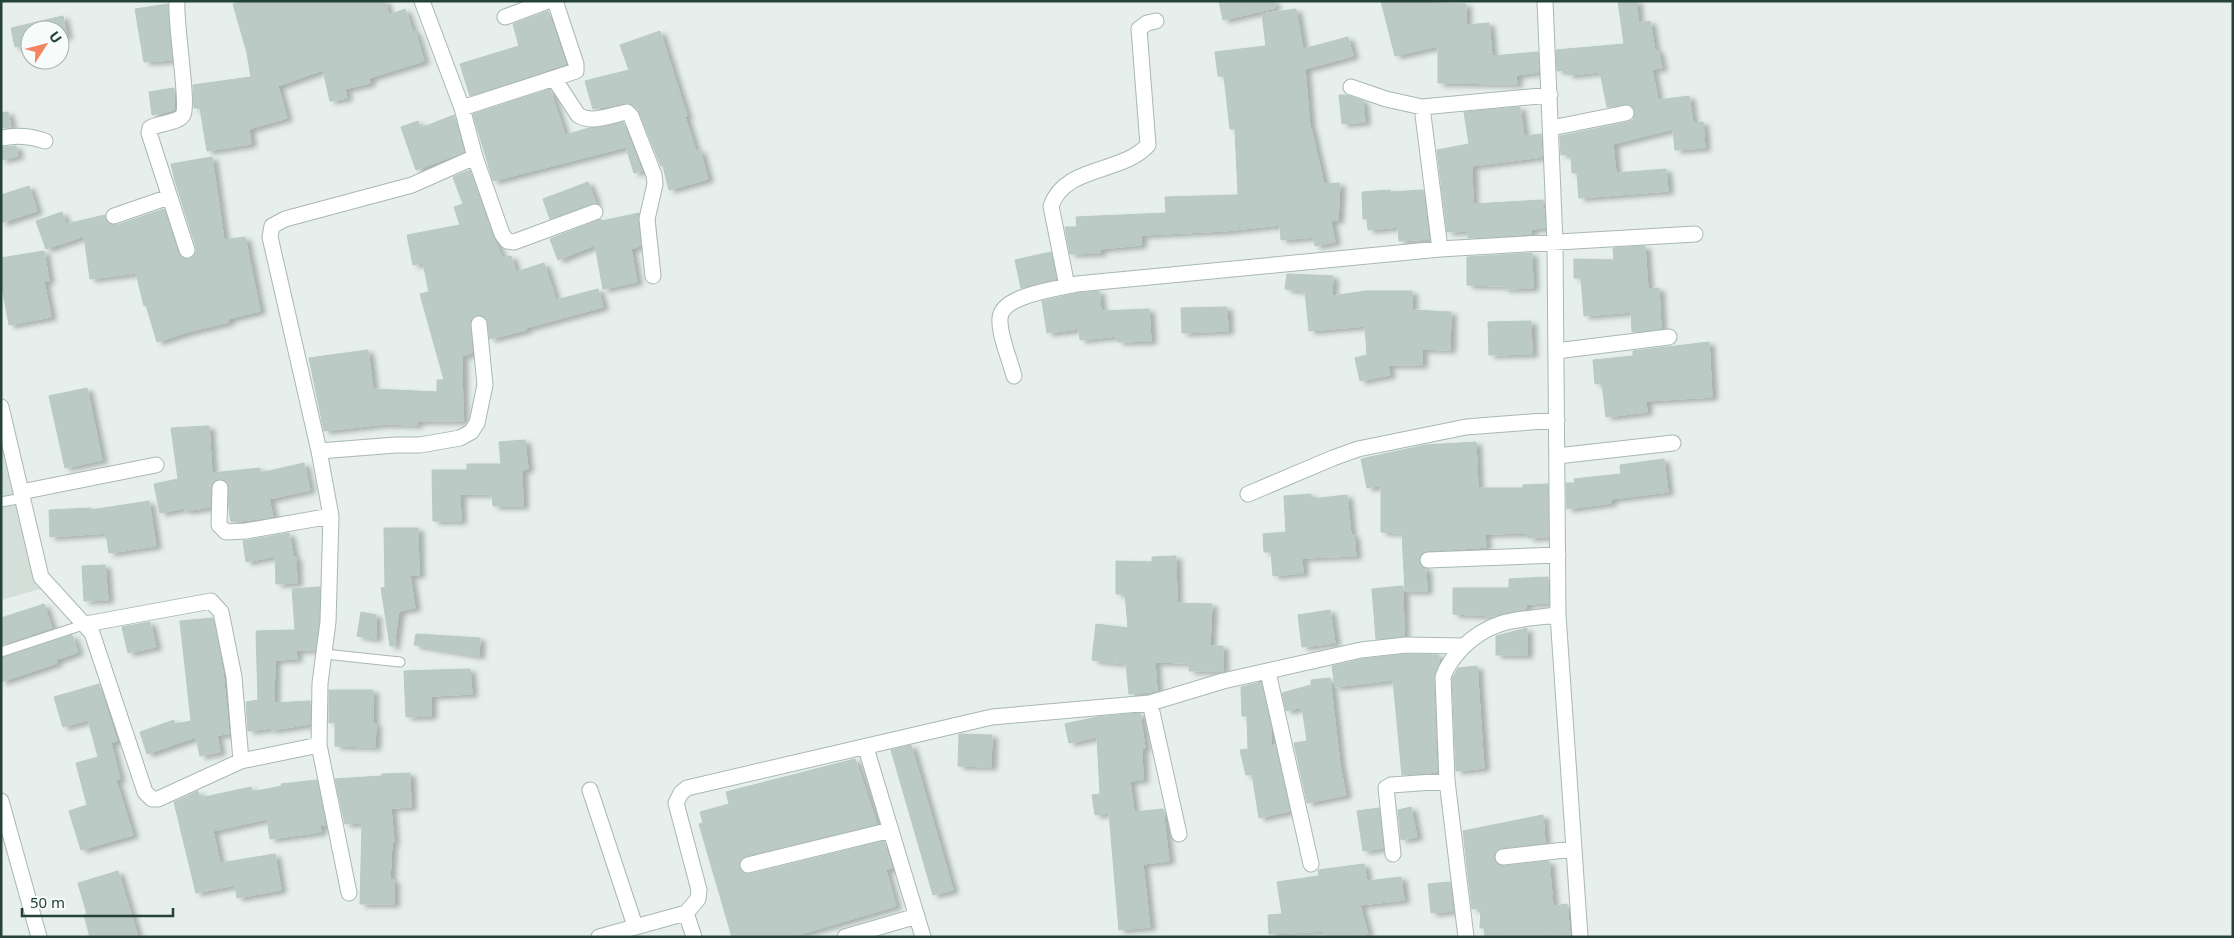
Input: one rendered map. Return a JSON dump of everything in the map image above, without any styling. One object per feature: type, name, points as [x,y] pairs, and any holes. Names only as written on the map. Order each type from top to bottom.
[{"type":"street","points":[[177,1],[178,42],[185,96],[184,112],[179,118],[153,126],[149,130],[187,250]]},
{"type":"street","points":[[422,1],[462,108],[475,157],[502,234],[507,241],[514,242],[595,212]]},
{"type":"street","points":[[505,17],[548,1]]},
{"type":"street","points":[[462,108],[574,73],[577,67],[555,1]]},
{"type":"street","points":[[1546,1],[1555,243],[1558,615],[1580,937]]},
{"type":"street","points":[[1067,286],[1051,206],[1055,194],[1061,187],[1072,180],[1127,160],[1139,153],[1148,144],[1139,29],[1147,23],[1156,21]]},
{"type":"street","points":[[555,80],[582,119],[592,120],[626,112],[632,117],[654,174],[655,184],[647,219],[653,276]]},
{"type":"street","points":[[1351,87],[1386,99],[1422,107],[1550,95]]},
{"type":"street","points":[[1422,107],[1440,249]]},
{"type":"street","points":[[1551,128],[1626,113]]},
{"type":"street","points":[[1,138],[16,135],[45,141]]},
{"type":"street","points":[[348,893],[318,746],[320,683],[328,622],[331,516],[319,451],[270,237],[272,226],[285,219],[412,185],[475,157]]},
{"type":"street","points":[[114,216],[169,197]]},
{"type":"street","points":[[1014,376],[1002,332],[1001,312],[1018,298],[1067,286],[1440,249],[1694,234]]},
{"type":"street","points":[[319,451],[396,444],[420,445],[460,438],[471,432],[477,423],[485,385],[479,324]]},
{"type":"street","points":[[1556,352],[1669,338]]},
{"type":"street","points":[[1,407],[41,577],[86,624],[97,643],[145,792],[152,799],[158,799],[241,761],[318,746]]},
{"type":"street","points":[[1248,494],[1332,458],[1358,450],[1466,427],[1557,420]]},
{"type":"street","points":[[1557,456],[1673,443]]},
{"type":"street","points":[[22,495],[156,465]]},
{"type":"street","points":[[220,488],[220,525],[226,532],[246,531],[331,516]]},
{"type":"street","points":[[1428,560],[1558,555]]},
{"type":"street","points":[[86,624],[207,601],[214,603],[221,612],[234,676],[241,761]]},
{"type":"street","points":[[1466,937],[1447,781],[1443,677],[1446,667],[1464,646],[1490,626],[1506,621],[1558,615]]},
{"type":"street","points":[[599,937],[686,913],[700,896],[676,803],[681,793],[687,788],[866,748],[992,717],[1150,703],[1223,681],[1361,650],[1406,645],[1464,646]]},
{"type":"street","points":[[1268,672],[1311,864]]},
{"type":"street","points":[[1150,703],[1179,834]]},
{"type":"street","points":[[866,748],[923,937]]},
{"type":"street","points":[[1393,854],[1386,788],[1391,785],[1447,781]]},
{"type":"street","points":[[590,790],[635,926]]},
{"type":"street","points":[[1,802],[39,937]]},
{"type":"street","points":[[748,866],[891,830]]},
{"type":"street","points":[[1503,857],[1574,848]]},
{"type":"street","points":[[686,913],[694,937]]},
{"type":"street","points":[[846,937],[917,916]]},
{"type":"lane","points":[[1,502],[22,495]]},
{"type":"lane","points":[[1,652],[86,624]]},
{"type":"lane","points":[[325,654],[400,662]]},
{"type":"shaded area","points":[[7,440],[40,589],[1,600],[1,441]]},
{"type":"building","points":[[242,1],[385,1],[389,15],[405,9],[413,32],[415,31],[424,61],[369,78],[370,83],[345,89],[347,98],[330,101],[323,70],[278,86],[287,118],[249,129],[251,144],[207,151],[200,108],[194,108],[193,85],[251,77],[247,53],[233,4]]},
{"type":"building","points":[[1219,1],[1274,1],[1275,8],[1223,20]]},
{"type":"building","points":[[1381,1],[1466,4],[1466,25],[1489,23],[1492,56],[1538,52],[1539,72],[1516,75],[1517,84],[1438,83],[1438,46],[1395,56]]},
{"type":"building","points":[[1618,1],[1637,1],[1638,23],[1650,21],[1655,51],[1658,50],[1662,68],[1652,69],[1658,100],[1689,96],[1693,123],[1703,122],[1705,148],[1675,150],[1673,129],[1613,144],[1616,173],[1666,169],[1668,191],[1579,198],[1577,173],[1572,173],[1571,154],[1561,155],[1560,136],[1628,122],[1633,120],[1635,112],[1629,104],[1607,107],[1600,72],[1568,75],[1567,70],[1557,71],[1556,50],[1624,44]]},
{"type":"building","points":[[168,4],[172,60],[144,62],[135,9]]},
{"type":"building","points":[[1296,9],[1303,49],[1348,37],[1353,56],[1305,69],[1310,128],[1324,184],[1340,183],[1338,220],[1331,221],[1335,242],[1315,246],[1313,237],[1281,240],[1280,225],[1224,231],[1141,235],[1141,245],[1100,249],[1100,253],[1070,254],[1065,227],[1077,227],[1076,217],[1166,213],[1165,197],[1238,195],[1235,129],[1230,129],[1224,76],[1218,76],[1215,52],[1266,46],[1262,14]]},
{"type":"building","points":[[548,11],[566,64],[470,96],[460,64],[519,46],[513,24]]},
{"type":"building","points":[[63,16],[64,20],[46,20]]},
{"type":"building","points":[[20,26],[20,46],[15,47],[11,28]]},
{"type":"building","points":[[660,31],[696,151],[700,150],[708,179],[669,190],[663,166],[661,166],[638,110],[630,103],[593,109],[585,81],[629,70],[620,45]]},
{"type":"building","points":[[174,88],[174,110],[152,115],[149,92]]},
{"type":"building","points":[[550,89],[565,135],[589,128],[623,122],[642,171],[634,173],[626,147],[493,181],[473,114]]},
{"type":"building","points":[[1339,95],[1346,95],[1363,101],[1365,122],[1342,124]]},
{"type":"building","points":[[1520,107],[1524,136],[1541,134],[1542,157],[1472,166],[1473,204],[1543,200],[1545,228],[1531,229],[1531,234],[1468,238],[1468,231],[1447,232],[1437,150],[1469,144],[1464,112]]},
{"type":"building","points":[[8,112],[11,127],[1,128],[1,113]]},
{"type":"building","points":[[454,115],[464,152],[416,170],[401,127],[418,121],[421,128]]},
{"type":"building","points":[[16,146],[18,156],[1,160],[1,147]]},
{"type":"building","points":[[212,157],[224,240],[245,237],[260,311],[228,319],[229,322],[157,342],[146,305],[144,306],[136,273],[90,279],[84,236],[46,249],[36,221],[62,212],[66,224],[105,215],[108,223],[117,225],[164,209],[178,253],[185,259],[190,259],[196,252],[196,247],[171,164]]},
{"type":"building","points":[[470,170],[493,237],[503,258],[511,256],[516,272],[544,263],[556,300],[598,289],[603,307],[490,339],[486,318],[479,315],[473,317],[470,325],[472,353],[462,356],[463,421],[417,421],[417,425],[384,424],[324,431],[309,358],[368,350],[373,389],[437,392],[437,380],[444,380],[420,294],[429,292],[423,263],[413,265],[407,235],[460,225],[454,207],[463,204],[453,177]]},
{"type":"building","points":[[588,182],[596,203],[550,219],[543,199]]},
{"type":"building","points":[[29,186],[37,211],[1,223],[1,195]]},
{"type":"building","points":[[1390,190],[1390,192],[1423,190],[1429,239],[1399,241],[1398,227],[1368,230],[1367,219],[1363,219],[1362,192]]},
{"type":"building","points":[[639,213],[640,246],[631,249],[637,282],[603,289],[595,245],[558,260],[550,239],[601,219],[602,221]]},
{"type":"building","points":[[1645,246],[1648,289],[1659,288],[1661,329],[1632,332],[1631,312],[1584,316],[1581,278],[1574,278],[1574,259],[1614,260],[1613,248]]},
{"type":"building","points":[[44,251],[49,281],[44,281],[51,317],[9,325],[1,282],[1,258]]},
{"type":"building","points":[[1051,252],[1056,279],[1021,288],[1015,260]]},
{"type":"building","points":[[1532,253],[1533,288],[1504,289],[1504,286],[1467,285],[1467,257]]},
{"type":"building","points":[[1287,274],[1333,276],[1332,296],[1366,291],[1412,291],[1412,310],[1451,312],[1450,350],[1422,349],[1422,365],[1388,365],[1390,375],[1360,381],[1355,358],[1367,355],[1365,326],[1309,331],[1305,291],[1285,289]]},
{"type":"building","points":[[1099,291],[1101,311],[1149,309],[1151,341],[1118,342],[1117,336],[1080,340],[1079,329],[1047,333],[1042,301],[1078,293]]},
{"type":"building","points":[[1227,307],[1228,331],[1182,333],[1181,308]]},
{"type":"building","points":[[1531,321],[1532,354],[1489,355],[1488,322]]},
{"type":"building","points":[[1709,342],[1712,397],[1646,401],[1647,412],[1606,417],[1602,383],[1595,384],[1593,360],[1633,356],[1633,351]]},
{"type":"building","points":[[87,388],[102,460],[65,468],[49,396]]},
{"type":"building","points":[[209,426],[212,473],[260,468],[260,473],[304,463],[310,490],[269,499],[273,517],[231,522],[228,484],[220,479],[212,484],[210,507],[185,511],[185,508],[160,513],[154,484],[178,479],[171,428]]},
{"type":"building","points":[[525,440],[528,469],[522,470],[523,506],[493,506],[492,494],[460,494],[461,521],[433,521],[432,470],[467,470],[467,464],[501,464],[499,442]]},
{"type":"building","points":[[1476,442],[1478,488],[1523,488],[1523,485],[1548,484],[1548,537],[1528,538],[1528,533],[1485,534],[1486,547],[1423,552],[1419,561],[1420,565],[1426,569],[1427,591],[1405,591],[1402,533],[1381,532],[1381,485],[1367,488],[1361,459],[1425,445]]},
{"type":"building","points":[[1664,459],[1668,492],[1611,499],[1611,503],[1567,509],[1566,483],[1575,483],[1574,479],[1621,474],[1620,465]]},
{"type":"building","points":[[1311,494],[1311,499],[1347,495],[1351,535],[1354,535],[1356,556],[1302,558],[1303,573],[1273,576],[1271,552],[1264,552],[1263,534],[1286,532],[1284,496]]},
{"type":"building","points":[[149,501],[156,546],[109,553],[106,533],[50,537],[49,510],[91,508],[91,510]]},
{"type":"building","points":[[384,528],[418,528],[419,575],[410,575],[415,608],[399,611],[394,646],[390,646],[381,588],[385,587]]},
{"type":"building","points":[[289,533],[294,558],[296,557],[297,583],[276,584],[275,556],[246,562],[243,541]]},
{"type":"building","points":[[1176,556],[1177,603],[1212,604],[1210,646],[1223,646],[1223,671],[1189,671],[1189,663],[1155,662],[1157,691],[1129,694],[1126,664],[1092,660],[1096,624],[1128,628],[1125,594],[1116,594],[1116,561],[1152,562],[1152,557]]},
{"type":"building","points":[[105,565],[108,600],[84,601],[82,566]]},
{"type":"building","points":[[1548,577],[1549,603],[1526,604],[1526,609],[1495,616],[1453,614],[1453,588],[1509,588],[1509,579]]},
{"type":"building","points":[[1403,586],[1404,636],[1376,639],[1372,589]]},
{"type":"building","points":[[320,587],[319,621],[315,650],[296,650],[297,659],[275,660],[274,703],[310,701],[310,724],[272,730],[271,728],[248,731],[246,702],[258,700],[256,631],[295,630],[292,589]]},
{"type":"building","points":[[44,604],[52,628],[1,645],[1,618]]},
{"type":"building","points":[[1330,610],[1335,643],[1302,647],[1298,615]]},
{"type":"building","points":[[361,612],[376,615],[376,639],[357,636]]},
{"type":"building","points":[[213,618],[223,672],[229,734],[217,735],[220,752],[200,756],[196,737],[147,754],[140,732],[174,720],[175,724],[191,721],[180,621]]},
{"type":"building","points":[[150,622],[156,647],[128,653],[122,627]]},
{"type":"building","points":[[1527,628],[1527,655],[1496,655],[1496,636]]},
{"type":"building","points":[[416,634],[480,638],[479,656],[414,645]]},
{"type":"building","points":[[72,635],[78,652],[56,660],[57,663],[1,682],[1,658]]},
{"type":"building","points":[[1406,654],[1439,655],[1439,663],[1434,677],[1437,772],[1402,775],[1393,680],[1335,687],[1332,666],[1363,659]]},
{"type":"building","points":[[1477,666],[1484,768],[1456,771],[1452,679],[1458,668]]},
{"type":"building","points":[[470,669],[472,694],[431,696],[431,716],[406,717],[404,671]]},
{"type":"building","points":[[1330,678],[1340,765],[1346,795],[1307,803],[1294,743],[1307,741],[1302,707],[1286,711],[1282,693],[1311,685],[1311,680]]},
{"type":"building","points":[[1261,682],[1271,726],[1271,746],[1275,745],[1290,811],[1259,818],[1252,774],[1246,775],[1240,750],[1248,749],[1247,716],[1242,716],[1241,687]]},
{"type":"building","points":[[99,684],[117,741],[111,743],[120,779],[116,780],[133,835],[81,850],[69,811],[87,805],[76,763],[98,757],[88,720],[63,727],[54,697]]},
{"type":"building","points":[[329,690],[373,690],[373,724],[376,724],[375,747],[335,746],[335,722],[329,723]]},
{"type":"building","points":[[1140,713],[1145,748],[1142,749],[1143,780],[1130,781],[1134,812],[1163,809],[1169,861],[1143,864],[1150,927],[1119,930],[1109,813],[1095,815],[1092,795],[1100,794],[1097,737],[1069,743],[1065,724],[1097,717]]},
{"type":"building","points":[[959,734],[992,735],[991,767],[958,766]]},
{"type":"building","points":[[911,745],[953,890],[933,895],[891,750]]},
{"type":"building","points":[[855,759],[877,824],[746,856],[739,862],[739,868],[745,874],[750,874],[884,841],[892,868],[886,870],[896,906],[791,937],[732,937],[699,824],[703,823],[700,812],[729,804],[726,792]]},
{"type":"building","points":[[410,773],[411,807],[391,808],[394,842],[392,842],[390,880],[394,880],[394,904],[360,904],[362,823],[345,824],[335,779]]},
{"type":"building","points":[[317,780],[326,825],[320,825],[321,832],[270,839],[267,819],[213,831],[220,863],[275,854],[281,890],[237,898],[235,885],[196,893],[174,802],[198,791],[200,798],[251,787],[252,792],[282,786],[281,784]]},
{"type":"building","points":[[1411,807],[1417,837],[1401,840],[1398,810]]},
{"type":"building","points":[[1379,808],[1383,848],[1363,851],[1357,811]]},
{"type":"building","points":[[1543,815],[1545,843],[1501,848],[1495,853],[1494,859],[1496,863],[1504,866],[1549,861],[1553,906],[1567,904],[1570,935],[1485,937],[1484,928],[1480,928],[1481,908],[1472,909],[1463,831]]},
{"type":"building","points":[[1364,864],[1367,881],[1401,877],[1404,900],[1360,905],[1368,934],[1355,937],[1326,937],[1325,931],[1269,934],[1268,915],[1282,914],[1277,882],[1319,876],[1318,870]]},
{"type":"building","points":[[118,871],[138,937],[90,937],[84,915],[87,914],[78,883]]},
{"type":"building","points":[[1450,882],[1453,911],[1431,913],[1428,884]]}]
